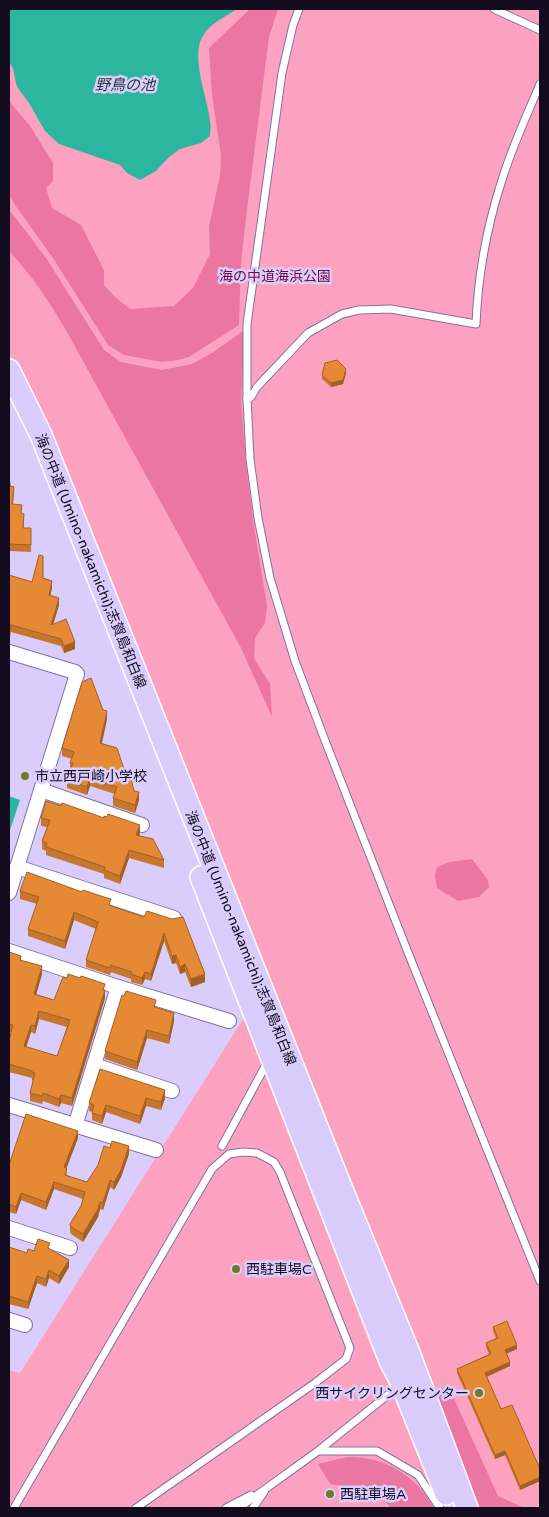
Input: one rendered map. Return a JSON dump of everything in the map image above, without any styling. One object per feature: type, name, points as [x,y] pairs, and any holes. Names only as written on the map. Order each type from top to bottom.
[{"type":"main road","name":"海の中道 (Umino-nakamichi);志賀島和白線","points":[[9,370],[41,435],[339,1182],[377,1285],[412,1362],[467,1508]]},
{"type":"main road","name":"海の中道 (Umino-nakamichi);志賀島和白線","points":[[9,401],[29,442],[106,632],[390,1361],[402,1373],[452,1508]]},
{"type":"street","points":[[9,652],[77,674],[9,893]]},
{"type":"street","points":[[41,790],[142,825]]},
{"type":"street","points":[[17,867],[174,918]]},
{"type":"street","points":[[9,951],[229,1021]]},
{"type":"street","points":[[75,1126],[118,987]]},
{"type":"street","points":[[94,1065],[172,1091]]},
{"type":"street","points":[[9,1105],[156,1150]]},
{"type":"street","points":[[9,1228],[70,1248]]},
{"type":"street","points":[[9,1320],[25,1325]]},
{"type":"lane","points":[[299,9],[293,25],[282,73],[247,324],[247,400],[250,459],[258,518],[270,578],[295,661],[407,950],[540,1281]]},
{"type":"lane","points":[[494,9],[540,30]]},
{"type":"lane","points":[[247,400],[308,333],[342,314],[359,310],[391,308],[476,324],[485,247],[502,180],[540,84]]},
{"type":"lane","points":[[222,1146],[271,1056]]},
{"type":"lane","points":[[14,1508],[140,1289],[212,1170],[229,1154],[236,1152],[257,1154],[274,1162],[290,1197],[350,1348],[346,1359],[315,1383],[136,1508]]},
{"type":"lane","points":[[239,1508],[318,1451],[399,1388],[402,1373]]},
{"type":"lane","points":[[318,1451],[376,1451],[418,1475],[440,1508]]},
{"type":"lane","points":[[226,1508],[267,1487]]},
{"type":"lane","points":[[253,1508],[267,1487]]},
{"type":"green space","name":"海の中道海浜公園","points":[[9,9],[540,9],[540,1508],[471,1508],[45,423],[9,354]]},
{"type":"green space","points":[[247,1013],[444,1508],[9,1508],[9,1370],[20,1373]]},
{"type":"shaded area","points":[[250,9],[278,9],[269,37],[247,209],[241,263],[239,325],[189,357],[178,360],[162,362],[124,355],[108,345],[53,258],[9,194],[9,101],[30,126],[53,163],[53,181],[46,188],[52,208],[81,225],[104,270],[104,285],[130,309],[174,306],[193,288],[210,254],[209,227],[220,175],[221,156],[212,95],[209,48]]},
{"type":"shaded area","points":[[9,210],[48,261],[104,350],[121,362],[162,370],[192,364],[212,353],[243,331],[245,333],[241,401],[246,464],[267,606],[265,623],[255,638],[254,658],[270,684],[272,717],[241,648],[67,332],[40,290],[9,251]]},
{"type":"shaded area","points":[[472,859],[488,880],[489,887],[479,897],[458,901],[437,888],[435,875],[437,867],[450,862]]},
{"type":"shaded area","points":[[447,1383],[498,1496],[524,1508],[473,1508],[436,1396]]},
{"type":"shaded area","points":[[347,1457],[374,1460],[398,1470],[418,1486],[434,1508],[391,1508],[370,1486],[358,1496],[354,1494],[350,1487],[330,1484],[318,1464]]},
{"type":"water","name":"野鳥の池","points":[[9,9],[237,9],[211,26],[204,34],[200,43],[198,53],[199,65],[209,112],[210,136],[201,143],[180,149],[169,157],[156,171],[140,180],[127,173],[120,165],[59,144],[45,131],[29,103],[17,87],[9,61]]},
{"type":"water","points":[[9,796],[20,800],[9,833]]},
{"type":"building","points":[[337,360],[346,369],[343,380],[331,383],[322,375],[325,363]]},
{"type":"building","points":[[9,482],[10,486],[14,487],[12,504],[22,505],[21,513],[24,514],[23,528],[31,528],[31,545],[10,544],[9,547]]},
{"type":"building","points":[[39,555],[43,556],[43,578],[52,581],[49,595],[59,598],[51,625],[66,619],[75,642],[64,646],[61,639],[11,625],[9,629],[9,575],[32,582]]},
{"type":"building","points":[[91,678],[103,710],[107,711],[100,743],[117,748],[124,769],[129,771],[134,791],[139,792],[135,805],[113,798],[117,787],[90,778],[87,787],[67,780],[73,763],[70,763],[74,752],[62,748],[82,682]]},
{"type":"building","points":[[46,801],[61,806],[62,803],[104,818],[108,814],[140,825],[136,835],[153,839],[164,860],[129,850],[120,876],[104,870],[105,867],[46,847],[47,843],[42,841],[50,820],[41,818]]},
{"type":"building","points":[[27,872],[82,892],[83,890],[111,899],[109,905],[144,917],[147,911],[172,919],[183,917],[205,974],[191,979],[185,964],[180,967],[176,955],[172,956],[164,933],[151,974],[145,972],[142,978],[131,974],[132,972],[111,965],[110,968],[86,960],[98,922],[74,912],[65,941],[28,929],[39,897],[20,891]]},
{"type":"building","points":[[9,952],[21,956],[20,960],[42,966],[34,994],[54,1000],[63,977],[67,978],[68,974],[105,984],[103,990],[105,990],[72,1098],[61,1095],[59,1099],[43,1093],[42,1096],[30,1093],[35,1073],[9,1064],[9,1040],[13,1025],[9,1024]],"holes":[[[39,1011],[70,1020],[57,1056],[24,1046],[31,1025],[35,1026]]]},
{"type":"building","points":[[126,991],[156,1000],[154,1007],[174,1013],[169,1036],[147,1030],[137,1062],[105,1051],[122,995],[124,996]]},
{"type":"building","points":[[100,1069],[165,1090],[161,1102],[146,1098],[140,1116],[106,1105],[102,1116],[92,1113],[94,1105],[89,1103]]},
{"type":"building","points":[[26,1114],[78,1131],[64,1167],[67,1169],[65,1175],[87,1182],[98,1165],[104,1146],[110,1148],[112,1141],[129,1146],[121,1170],[114,1182],[110,1180],[103,1203],[100,1202],[98,1209],[83,1234],[71,1227],[70,1224],[81,1206],[85,1192],[54,1182],[46,1202],[21,1193],[16,1207],[9,1204],[9,1165]]},
{"type":"building","points":[[38,1239],[50,1243],[48,1248],[69,1260],[59,1276],[49,1270],[46,1279],[37,1276],[28,1302],[9,1296],[9,1247],[27,1253],[28,1249],[34,1251]]},
{"type":"building","name":"西サイクリングセンター","points":[[507,1321],[517,1345],[505,1350],[510,1362],[485,1373],[501,1409],[512,1405],[540,1469],[540,1477],[520,1486],[505,1451],[495,1455],[457,1369],[491,1354],[486,1343],[498,1338],[493,1327]]},
{"type":"place","name":"市立西戸崎小学校","points":[[25,776]]},
{"type":"place","name":"西駐車場C","points":[[236,1269]]},
{"type":"place","name":"西サイクリングセンター","points":[[479,1393]]},
{"type":"place","name":"西駐車場A","points":[[330,1494]]}]
